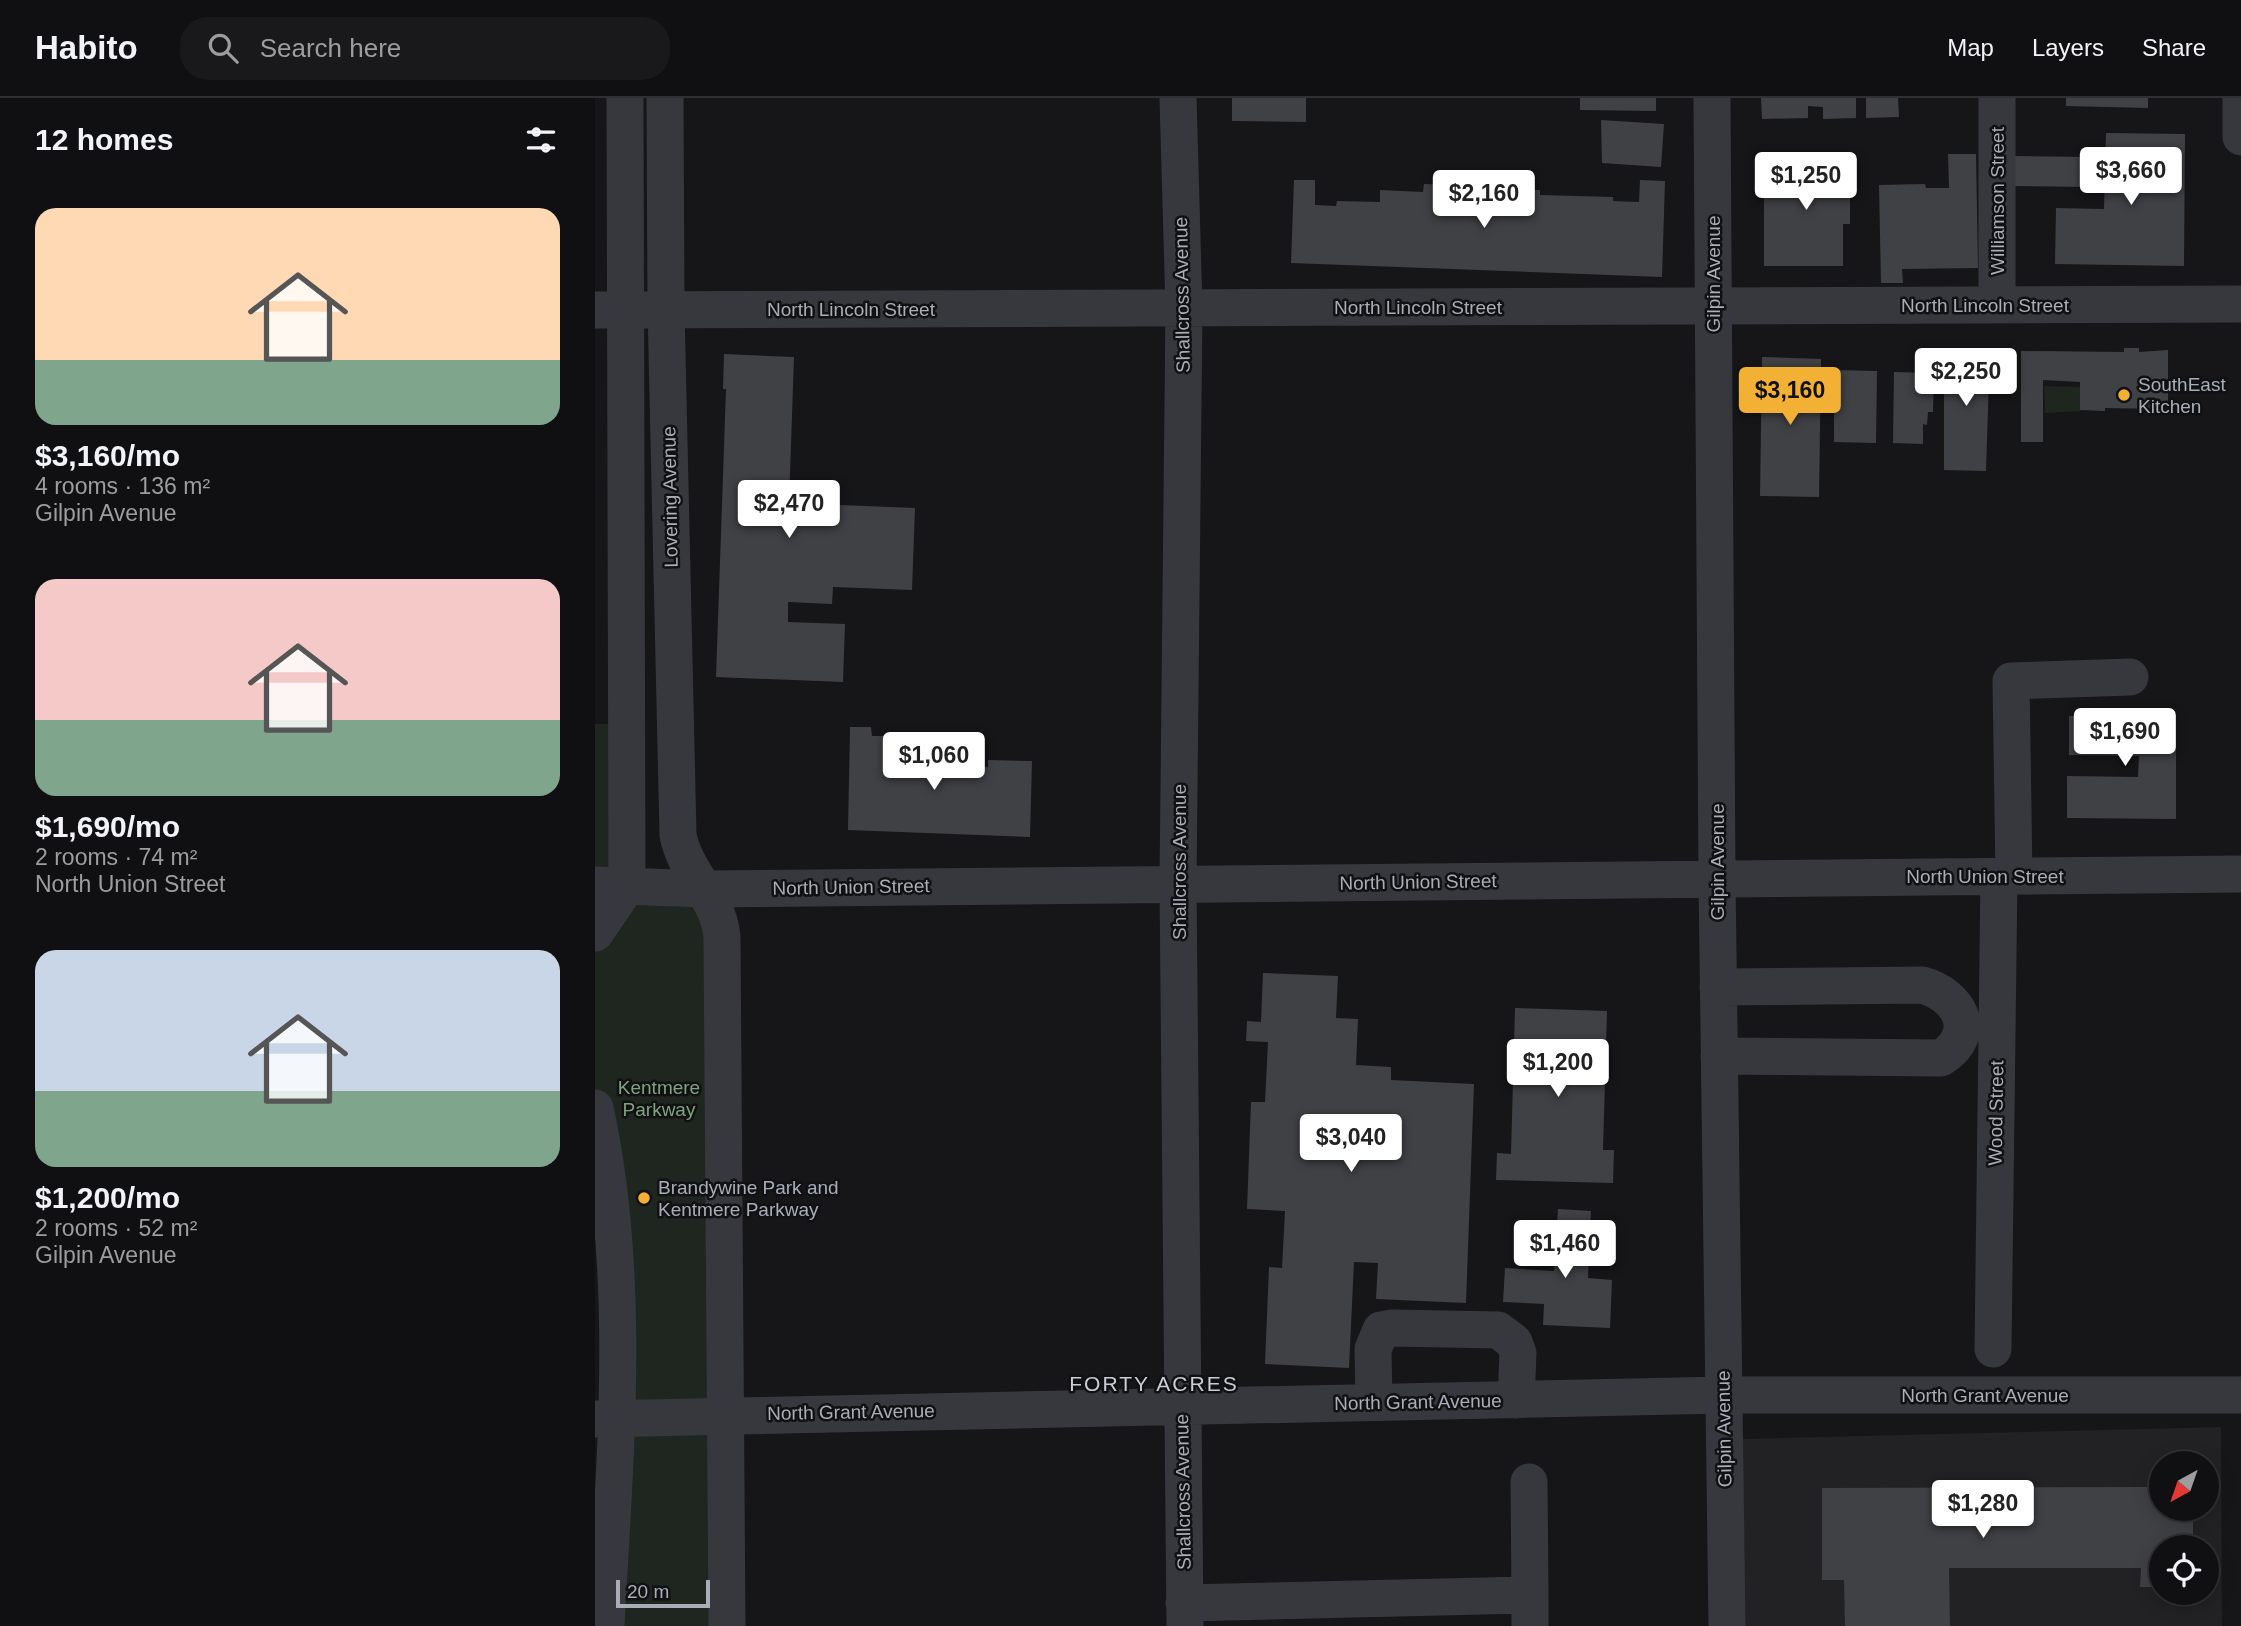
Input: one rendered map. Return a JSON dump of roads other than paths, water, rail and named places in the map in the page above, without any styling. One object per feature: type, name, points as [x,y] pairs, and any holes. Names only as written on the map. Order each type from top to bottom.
[{"type":"street","points":[[595,933],[611,885],[610,309],[625,98]]},
{"type":"street","name":"Lovering Avenue","points":[[666,98],[666,309],[678,835],[685,859],[703,889]]},
{"type":"street","name":"Shallcross Avenue","points":[[1178,98],[1184,308],[1178,884],[1185,1615]]},
{"type":"street","name":"Gilpin Avenue","points":[[1712,98],[1718,987],[1727,1626]]},
{"type":"street","name":"Williamson Street","points":[[1997,98],[1997,304]]},
{"type":"street","points":[[2241,98],[2241,137]]},
{"type":"street","name":"North Lincoln Street","points":[[610,309],[2241,304]]},
{"type":"street","name":"Wood Street","points":[[1993,1349],[2011,681],[2130,677]]},
{"type":"street","name":"North Union Street","points":[[611,885],[703,889],[2241,874]]},
{"type":"street","points":[[703,889],[721,922],[722,937],[727,1626]]},
{"type":"street","points":[[1718,987],[1922,985],[1936,989],[1950,999],[1962,1020],[1959,1041],[1953,1051],[1941,1058],[1719,1056]]},
{"type":"street","points":[[595,1108],[608,1175],[618,1288],[606,1419],[606,1626]]},
{"type":"street","points":[[1374,1402],[1373,1349],[1381,1331],[1392,1328],[1498,1330],[1514,1342],[1518,1353],[1516,1400]]},
{"type":"street","name":"North Grant Avenue","points":[[606,1419],[725,1414],[1724,1395],[2241,1395]]},
{"type":"street","points":[[1185,1615],[1530,1611],[1529,1482]]},
{"type":"place","name":"SouthEast Kitchen","points":[[2124,395]]},
{"type":"place","name":"Brandywine Park and Kentmere Parkway","points":[[644,1198]]},
{"type":"district","name":"FORTY ACRES","points":[[1154,1383]]},
{"type":"park label","name":"Kentmere Parkway","points":[[659,1098]]}]
